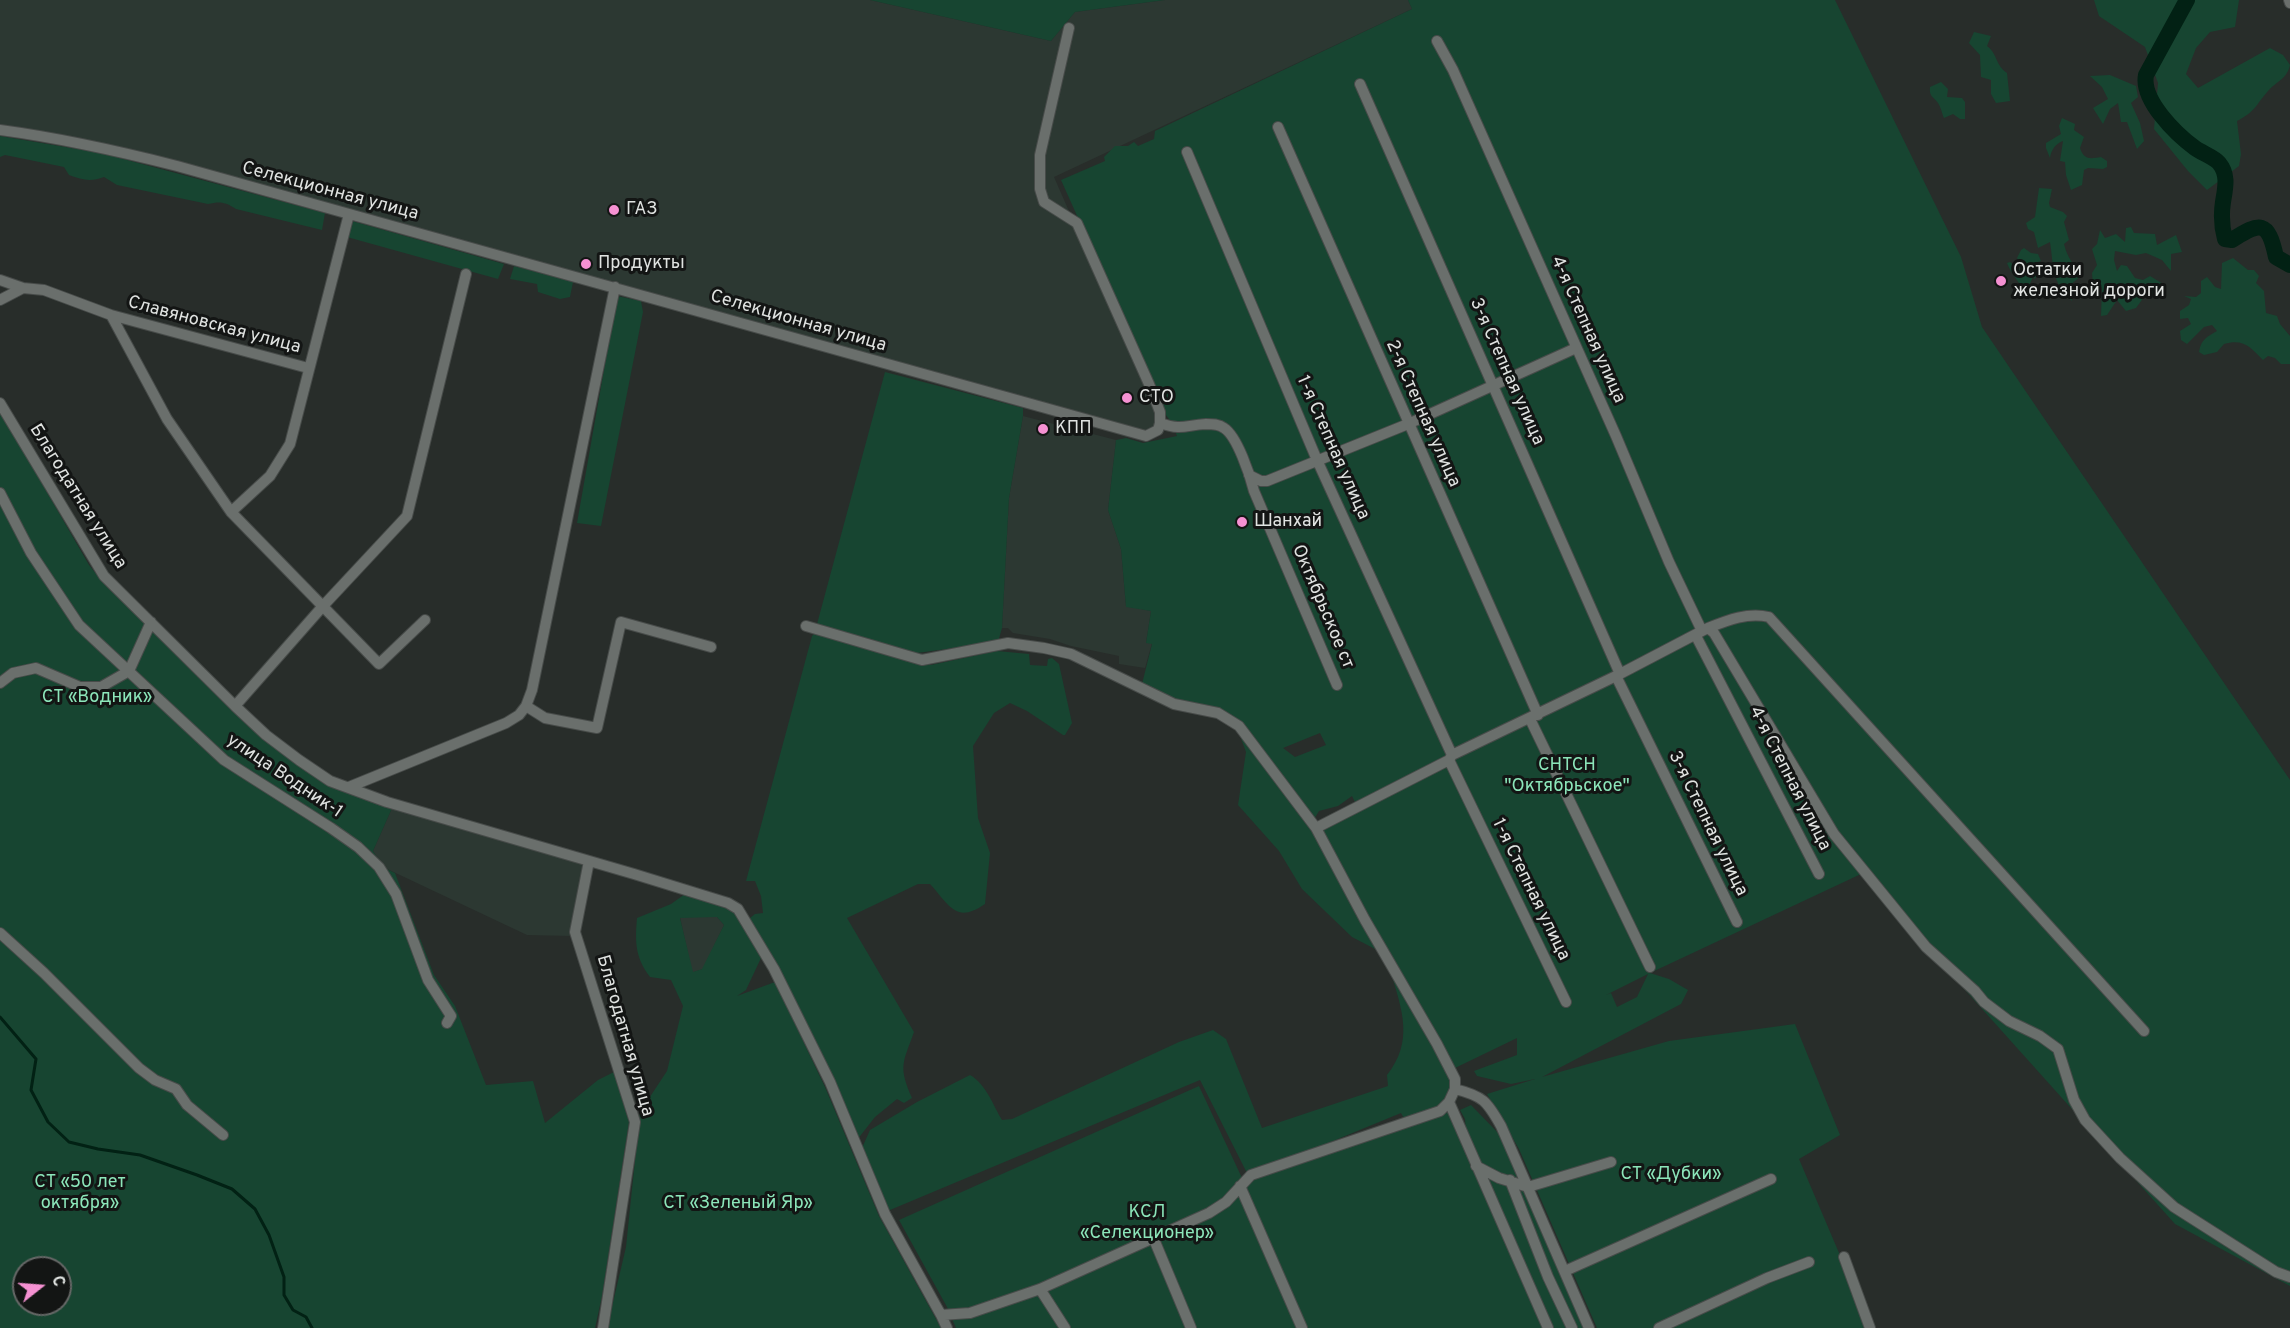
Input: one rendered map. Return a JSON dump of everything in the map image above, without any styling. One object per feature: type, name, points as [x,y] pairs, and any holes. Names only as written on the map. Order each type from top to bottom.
[{"type":"street","points":[[1069,28],[1040,155],[1040,189],[1044,202],[1077,223],[1149,384],[1160,412],[1160,423]]},
{"type":"street","name":"4-я Степная улица","points":[[1437,41],[1453,70],[1701,632],[1819,874]]},
{"type":"street","name":"3-я Степная улица","points":[[1360,84],[1618,675],[1737,922]]},
{"type":"street","name":"2-я Степная улица","points":[[1278,126],[1534,717],[1650,967]]},
{"type":"street","name":"Селекционная улица","points":[[0,130],[112,149],[615,286],[1141,436],[1155,432],[1160,423]]},
{"type":"street","name":"1-я Степная улица","points":[[1187,152],[1317,460],[1451,758],[1566,1002]]},
{"type":"street","name":"Славяновская улица","points":[[231,512],[270,476],[290,444],[349,214]]},
{"type":"street","points":[[235,706],[323,606],[407,516],[466,274]]},
{"type":"street","name":"Славяновская улица","points":[[0,280],[23,288],[44,290],[111,315],[309,368]]},
{"type":"street","points":[[349,787],[506,723],[519,715],[526,706],[544,637],[615,286]]},
{"type":"street","points":[[0,300],[23,288]]},
{"type":"street","name":"Славяновская улица","points":[[111,315],[167,419],[231,512],[323,606]]},
{"type":"street","points":[[1250,475],[1261,481],[1267,481],[1408,424],[1576,348]]},
{"type":"street","name":"Благодатная улица","points":[[0,403],[104,576],[235,706],[266,735],[299,760],[330,780],[375,797],[707,896],[738,909],[774,969],[830,1082],[885,1214],[942,1315]]},
{"type":"street","name":"Октябрьское ст","points":[[1160,423],[1184,429],[1204,424],[1222,426],[1228,431],[1250,475],[1254,491],[1337,686]]},
{"type":"street","name":"улица Водник-1","points":[[0,493],[31,553],[79,625],[224,760],[266,788],[302,807],[370,857],[396,894],[428,980],[451,1016],[447,1023]]},
{"type":"street","points":[[323,606],[379,664],[425,620]]},
{"type":"street","points":[[1316,828],[1701,632],[1733,618],[1760,615],[1770,617],[2144,1030]]},
{"type":"street","points":[[0,683],[13,673],[36,668],[80,687],[101,687],[129,671],[151,622]]},
{"type":"street","points":[[526,706],[545,718],[597,728],[621,622],[711,647]]},
{"type":"street","points":[[806,626],[922,660],[1008,643],[1071,654],[1174,704],[1218,713],[1239,726],[1316,828],[1455,1079],[1455,1089],[1449,1102],[1440,1111],[1251,1175],[1226,1202],[1209,1213],[1040,1289],[970,1313],[942,1315],[947,1328]]},
{"type":"street","points":[[1701,632],[1714,633],[1834,834],[1926,947],[1984,1002],[2009,1021],[2040,1036],[2058,1050],[2074,1100],[2085,1120],[2120,1158],[2174,1207],[2276,1272],[2290,1276]]},
{"type":"street","points":[[372,778],[369,785],[375,797]]},
{"type":"street","name":"Благодатная улица","points":[[589,861],[575,932],[635,1122],[603,1328]]},
{"type":"street","points":[[0,933],[44,973],[139,1068],[155,1080],[177,1089],[187,1105],[223,1135]]},
{"type":"street","points":[[1455,1089],[1477,1095],[1492,1110],[1589,1328]]},
{"type":"street","points":[[1449,1102],[1548,1328]]},
{"type":"street","points":[[1476,1166],[1499,1178],[1528,1187],[1611,1162]]},
{"type":"street","points":[[1565,1271],[1771,1179]]},
{"type":"street","points":[[1510,1180],[1548,1277],[1572,1328]]},
{"type":"street","points":[[1240,1186],[1302,1328]]},
{"type":"street","points":[[1154,1237],[1191,1328]]},
{"type":"street","points":[[1844,1257],[1870,1328]]},
{"type":"street","points":[[1659,1328],[1767,1278],[1809,1262]]},
{"type":"street","points":[[1040,1289],[1065,1328]]},
{"type":"shaded area","points":[[0,0],[870,0],[1051,41],[1075,12],[1165,0],[1408,0],[1412,9],[1054,177],[1157,412],[1157,425],[1149,433],[174,162],[0,128]]},
{"type":"shaded area","points":[[1023,416],[1116,440],[1108,510],[1121,549],[1126,606],[1151,611],[1146,643],[1152,643],[1145,668],[1119,664],[1119,656],[1050,639],[1013,633],[1008,628],[1002,628],[1009,498]]},
{"type":"shaded area","points":[[393,806],[584,864],[571,936],[527,935],[383,867],[373,851]]},
{"type":"shaded area","points":[[680,917],[717,917],[724,925],[703,969],[692,973]]},
{"type":"green space","points":[[870,0],[1165,0],[1075,12],[1051,41]]},
{"type":"green space","points":[[1408,0],[1835,0],[1961,257],[1982,327],[2290,780],[2290,1286],[2175,1224],[1861,874],[1650,973],[1669,979],[1688,990],[1681,1004],[1542,1077],[1669,1041],[1795,1024],[1840,1135],[1799,1159],[1871,1328],[1597,1328],[1519,1149],[1487,1094],[1535,1079],[1511,1084],[1477,1076],[1474,1071],[1517,1055],[1517,1038],[1455,1068],[1316,824],[1355,802],[1352,796],[1338,806],[1319,811],[1313,821],[1240,725],[1175,702],[1142,684],[1152,644],[1146,643],[1151,611],[1126,607],[1121,549],[1108,510],[1116,440],[1126,438],[1143,443],[1177,436],[1172,423],[1163,411],[1061,180],[1105,161],[1104,157],[1115,146],[1128,146],[1134,142],[1138,146],[1154,139],[1155,131],[1412,9]],"holes":[[[1320,733],[1326,745],[1295,757],[1283,748]],[[1648,974],[1637,997],[1617,1007],[1611,993],[1606,995]]]},
{"type":"green space","points":[[2094,0],[2239,0],[2235,27],[2210,32],[2196,48],[2186,74],[2198,88],[2270,48],[2283,55],[2290,65],[2284,77],[2268,91],[2252,111],[2237,121],[2241,154],[2239,166],[2207,190],[2188,171],[2154,129],[2158,83],[2145,47],[2099,16]]},
{"type":"green space","points":[[1974,32],[1991,36],[1987,46],[2007,73],[2010,101],[1996,103],[1991,94],[1991,80],[1981,77],[1980,55],[1969,43]]},
{"type":"green space","points":[[2110,75],[2136,86],[2138,97],[2131,103],[2140,123],[2144,141],[2137,149],[2127,122],[2121,122],[2118,103],[2110,109],[2103,124],[2093,108],[2108,99],[2102,87],[2090,76]]},
{"type":"green space","points":[[1941,82],[1948,89],[1947,97],[1962,98],[1965,102],[1965,119],[1960,119],[1953,114],[1944,118],[1930,90],[1930,87]]},
{"type":"green space","points":[[2062,118],[2075,124],[2074,130],[2084,137],[2080,148],[2083,155],[2091,158],[2101,157],[2107,161],[2107,167],[2103,169],[2084,170],[2082,185],[2071,190],[2065,162],[2060,161],[2063,141],[2054,147],[2050,158],[2046,148],[2046,143],[2061,134],[2059,126]]},
{"type":"green space","points":[[0,136],[101,153],[325,213],[322,230],[236,209],[223,203],[208,204],[117,185],[104,177],[95,180],[82,179],[69,175],[64,167],[5,155],[0,157]]},
{"type":"green space","points":[[2039,188],[2052,189],[2050,207],[2067,216],[2064,222],[2069,240],[2064,244],[2081,276],[2070,285],[2072,301],[2057,280],[2050,242],[2038,248],[2034,232],[2028,229],[2026,223],[2035,217]]},
{"type":"green space","points":[[352,221],[504,264],[498,279],[347,237]]},
{"type":"green space","points":[[2131,227],[2134,233],[2155,234],[2157,245],[2176,235],[2182,252],[2171,254],[2171,271],[2162,260],[2146,253],[2136,255],[2115,251],[2114,260],[2117,271],[2121,265],[2127,266],[2135,278],[2143,280],[2150,276],[2163,284],[2164,290],[2144,297],[2136,308],[2126,311],[2117,300],[2107,315],[2101,316],[2102,288],[2099,285],[2093,285],[2092,273],[2097,265],[2092,249],[2097,244],[2100,230],[2105,238],[2116,234],[2125,242],[2126,228]]},
{"type":"green space","points":[[2024,248],[2031,253],[2038,254],[2041,261],[2038,262],[2046,271],[2037,274],[2035,279],[2033,277],[2029,286],[2024,290],[2007,263],[2010,262],[2020,270],[2023,269],[2017,258]]},
{"type":"green space","points":[[2233,258],[2248,270],[2254,270],[2259,276],[2256,283],[2264,291],[2266,313],[2277,316],[2280,324],[2290,336],[2290,364],[2281,364],[2275,358],[2268,356],[2263,360],[2246,345],[2237,342],[2224,344],[2217,352],[2204,355],[2199,352],[2201,344],[2217,331],[2212,325],[2204,327],[2187,344],[2181,340],[2180,331],[2191,324],[2188,318],[2180,319],[2180,311],[2189,305],[2191,299],[2184,296],[2196,297],[2201,293],[2201,281],[2207,277],[2215,287],[2221,289],[2222,263]]},
{"type":"green space","points":[[514,266],[573,282],[570,297],[560,299],[538,292],[537,284],[510,279]]},
{"type":"green space","points":[[617,296],[641,301],[643,312],[601,526],[577,523]]},
{"type":"green space","points":[[885,372],[1023,408],[1009,498],[1002,628],[998,642],[917,653],[844,634],[817,624]]},
{"type":"green space","points":[[0,411],[89,565],[105,585],[249,723],[296,763],[393,806],[373,851],[383,867],[395,873],[434,975],[455,1006],[486,1085],[533,1081],[545,1123],[598,1080],[614,1072],[629,1122],[595,1328],[0,1328]]},
{"type":"green space","points":[[815,633],[931,665],[997,651],[1029,654],[1030,665],[1047,666],[1048,659],[1052,658],[1059,664],[1072,723],[1063,735],[1027,711],[1010,703],[994,713],[973,746],[978,818],[990,853],[985,904],[975,910],[960,912],[954,910],[930,884],[918,884],[847,918],[914,1032],[904,1065],[905,1079],[912,1098],[904,1103],[897,1099],[875,1117],[857,1140],[752,928],[750,918],[755,914],[763,913],[761,896],[755,881],[746,881],[812,636]]},
{"type":"green space","points":[[1239,733],[1312,831],[1377,950],[1352,937],[1302,889],[1279,851],[1238,805],[1246,752]]},
{"type":"green space","name":"СТ «Зеленый Яр»","points":[[685,894],[734,911],[761,958],[746,990],[737,996],[775,982],[825,1087],[879,1216],[941,1328],[607,1328],[626,1247],[640,1112],[667,1071],[683,1006],[671,980],[650,977],[641,963],[636,942],[637,918],[671,904]],"holes":[[[717,917],[724,925],[702,969],[693,972],[680,918]]]},
{"type":"green space","name":"КСЛ «Селекционер»","points":[[1391,973],[1435,1047],[1451,1080],[1447,1099],[1438,1108],[1405,1120],[1401,1113],[1282,1162],[1447,1110],[1549,1328],[956,1328],[947,1307],[899,1220],[1199,1086],[1242,1178],[1249,1177],[1200,1080],[890,1210],[886,1208],[862,1148],[870,1130],[917,1102],[970,1075],[985,1089],[1002,1120],[1012,1119],[1179,1042],[1213,1030],[1226,1039],[1262,1128],[1388,1086],[1387,1075],[1401,1050],[1403,1038],[1402,1013]]},
{"type":"green space","points":[[1471,1105],[1501,1136],[1587,1328],[1554,1328],[1466,1131],[1465,1119],[1460,1110]]},
{"type":"waterway","points":[[2187,0],[2146,75],[2149,95],[2170,125],[2195,148],[2217,161],[2222,168],[2226,182],[2222,207],[2225,239],[2232,240],[2250,230],[2262,228],[2270,236],[2276,257],[2290,265]]},
{"type":"waterway","points":[[0,1017],[36,1059],[31,1090],[48,1122],[69,1142],[140,1155],[197,1175],[232,1189],[255,1209],[269,1235],[284,1277],[284,1295],[293,1310],[306,1317],[312,1328]]},
{"type":"place","name":"ГАЗ","points":[[614,210]]},
{"type":"place","name":"Продукты","points":[[586,264]]},
{"type":"place","name":"Остатки железной дороги","points":[[2001,281]]},
{"type":"place","name":"СТО","points":[[1127,398]]},
{"type":"place","name":"КПП","points":[[1043,429]]},
{"type":"place","name":"Шанхай","points":[[1242,522]]},
{"type":"park label","name":"СТ «Водник»","points":[[97,698]]},
{"type":"park label","name":"СНТСН \"Октябрьское\"","points":[[1567,776]]},
{"type":"park label","name":"СТ «Дубки»","points":[[1671,1175]]},
{"type":"park label","name":"СТ «50 лет октября»","points":[[80,1193]]}]
